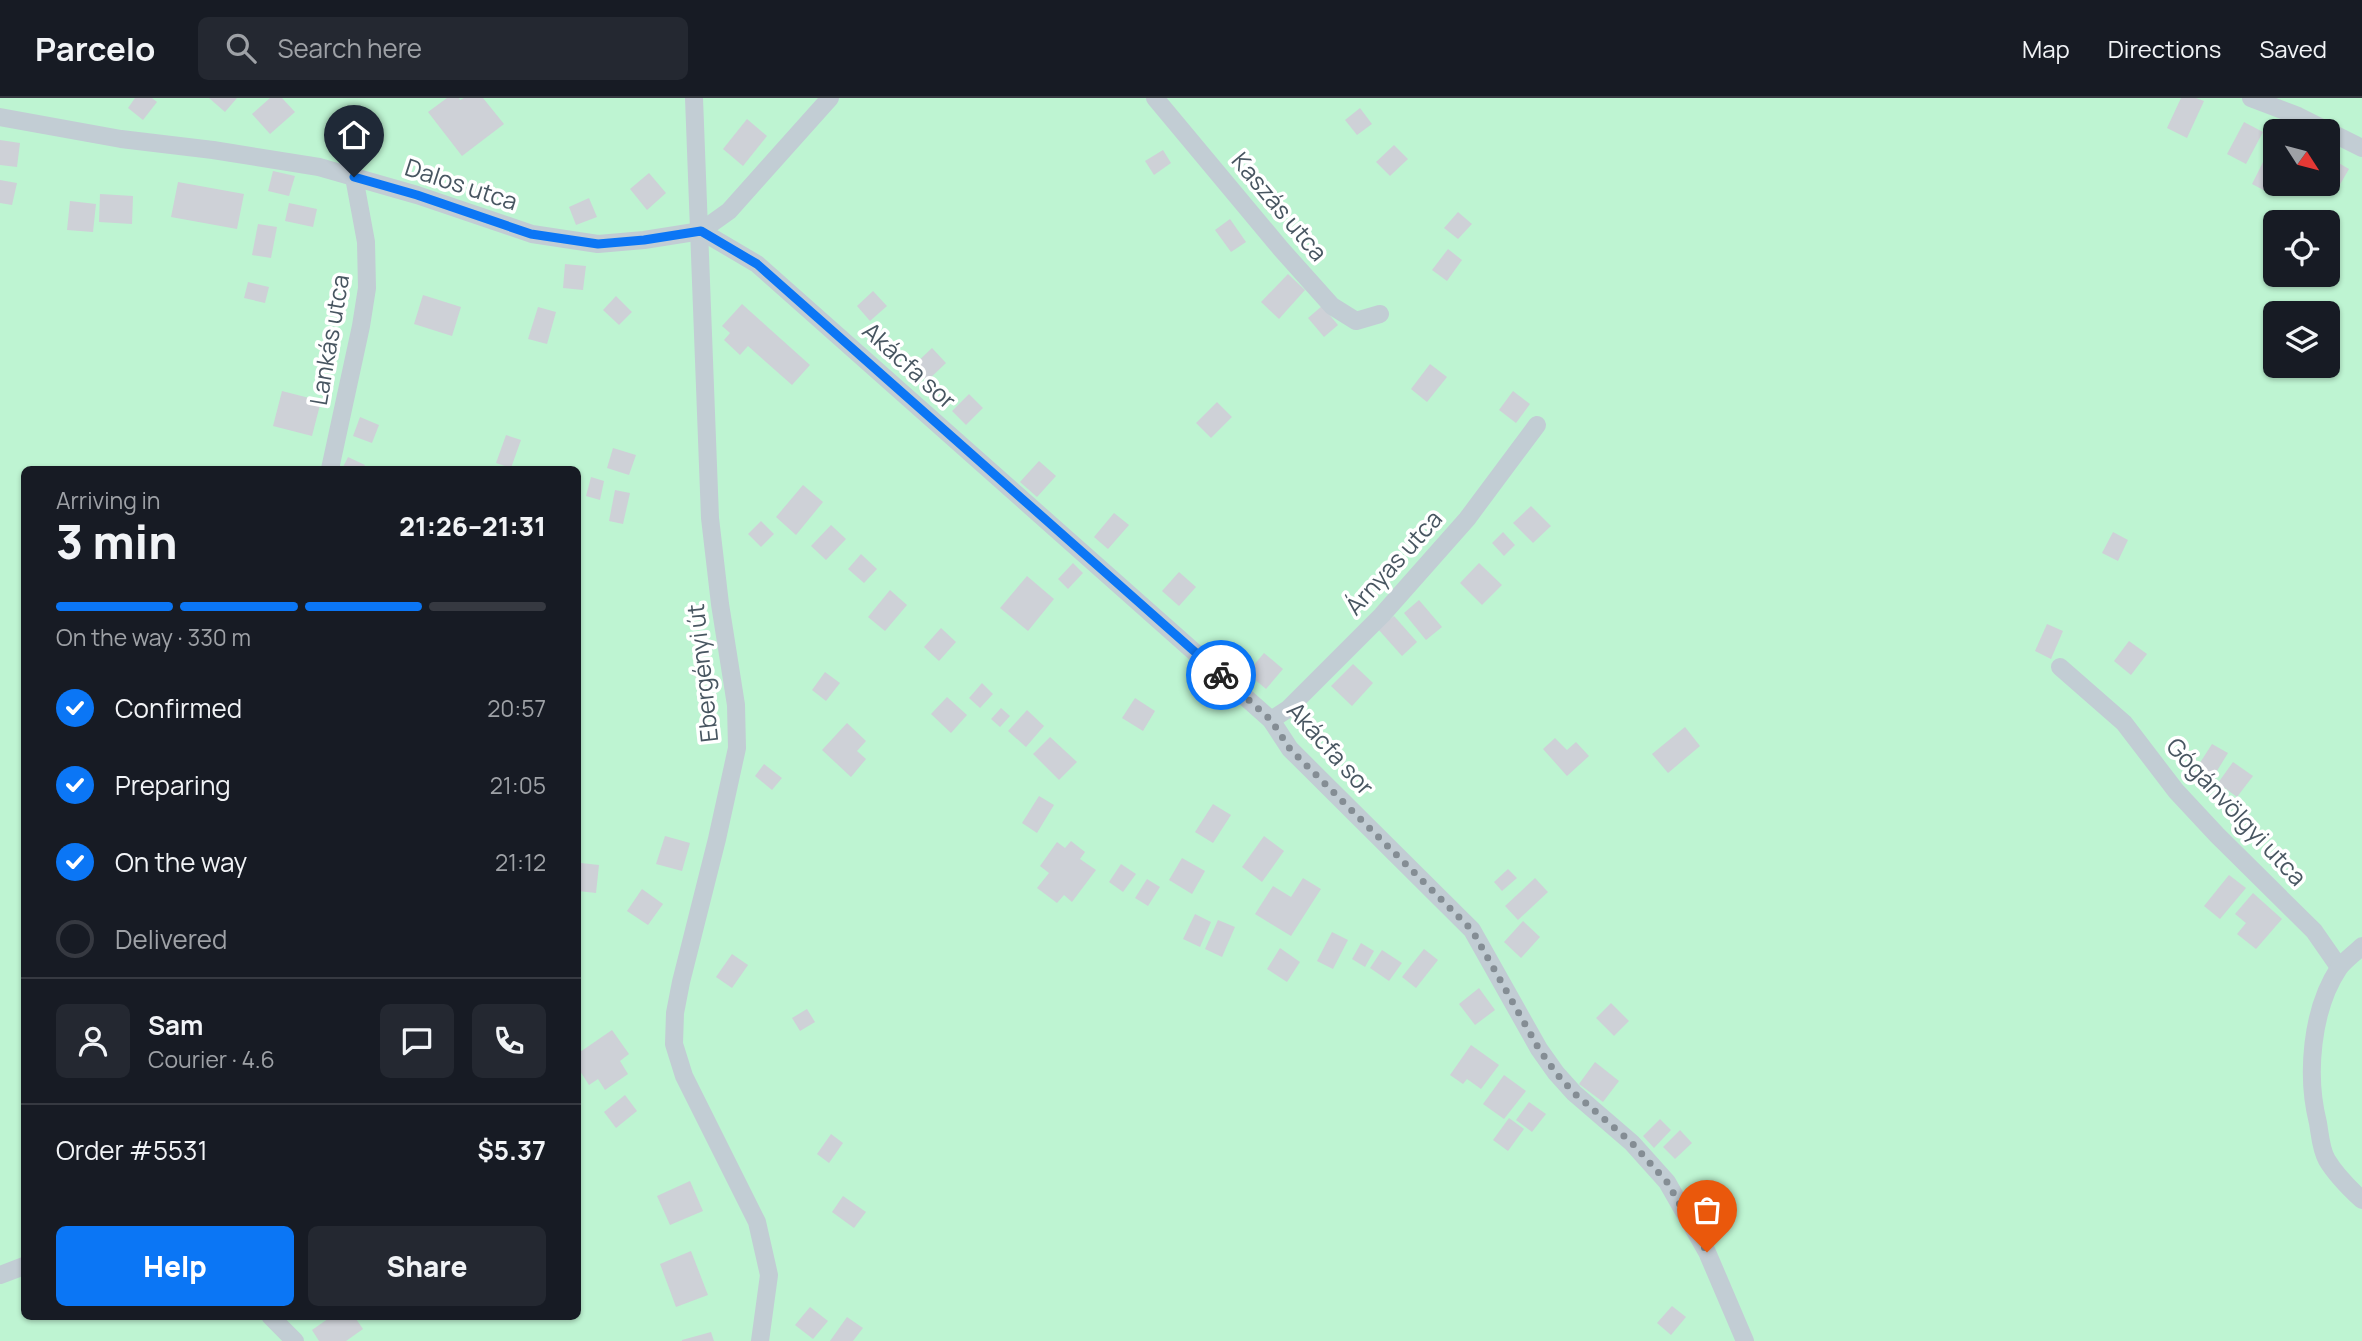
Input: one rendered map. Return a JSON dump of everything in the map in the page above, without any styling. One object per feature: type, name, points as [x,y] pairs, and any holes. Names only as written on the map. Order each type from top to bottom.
[{"type":"street","name":"Ebergényi út","points":[[694,98],[710,518],[736,705],[737,748],[681,982],[675,1013],[674,1044],[684,1076],[757,1222],[769,1275],[760,1341]]},
{"type":"street","points":[[701,231],[729,211],[830,98]]},
{"type":"street","name":"Kaszás utca","points":[[1156,98],[1281,249],[1332,306],[1356,321],[1380,314]]},
{"type":"street","points":[[2251,98],[2298,116],[2362,148]]},
{"type":"street","name":"Dalos utca","points":[[0,117],[121,139],[319,167],[417,195],[531,234],[598,244],[701,231]]},
{"type":"street","name":"Lankás utca","points":[[331,466],[367,288],[366,242],[354,177]]},
{"type":"street","name":"Akácfa sor","points":[[701,231],[757,264],[1271,720],[1290,749],[1472,930],[1539,1049],[1556,1073],[1574,1093],[1632,1143],[1667,1182],[1707,1252],[1745,1341]]},
{"type":"street","name":"Árnyas utca","points":[[1271,720],[1288,709],[1382,615],[1466,519],[1537,425]]},
{"type":"street","name":"Gógánvölgyi utca","points":[[2060,667],[2124,723],[2176,791],[2314,930],[2339,967]]},
{"type":"street","points":[[2362,946],[2339,967],[2319,1016],[2313,1041],[2312,1068],[2315,1112],[2326,1158],[2362,1200]]},
{"type":"street","points":[[0,1275],[21,1267]]},
{"type":"street","points":[[274,1320],[295,1341]]},
{"type":"green space","points":[[0,98],[2362,98],[2362,1341],[0,1341]]},
{"type":"building","points":[[135,98],[152,98],[157,102],[143,120],[128,108]]},
{"type":"building","points":[[209,98],[237,98],[225,112]]},
{"type":"building","points":[[270,98],[282,98],[295,112],[270,134],[252,114]]},
{"type":"building","points":[[447,98],[483,98],[504,124],[462,156],[428,112]]},
{"type":"building","points":[[2181,98],[2204,101],[2187,138],[2167,128]]},
{"type":"building","points":[[1360,108],[1372,124],[1357,135],[1345,120]]},
{"type":"building","points":[[747,119],[767,136],[743,166],[723,149]]},
{"type":"building","points":[[2244,122],[2263,132],[2246,164],[2227,154]]},
{"type":"building","points":[[0,140],[20,143],[17,167],[0,165]]},
{"type":"building","points":[[1394,145],[1408,159],[1390,176],[1376,162]]},
{"type":"building","points":[[1163,150],[1171,163],[1154,175],[1145,161]]},
{"type":"building","points":[[2263,162],[2263,190],[2252,184]]},
{"type":"building","points":[[2340,164],[2349,169],[2340,184]]},
{"type":"building","points":[[273,171],[295,176],[289,196],[268,191]]},
{"type":"building","points":[[649,173],[666,193],[647,210],[630,189]]},
{"type":"building","points":[[0,180],[17,183],[12,205],[0,203]]},
{"type":"building","points":[[178,182],[244,194],[237,229],[171,217]]},
{"type":"building","points":[[100,194],[133,196],[132,224],[99,222]]},
{"type":"building","points":[[589,198],[597,217],[576,225],[569,207]]},
{"type":"building","points":[[70,201],[96,204],[93,232],[67,230]]},
{"type":"building","points":[[289,203],[317,209],[313,227],[285,221]]},
{"type":"building","points":[[1458,212],[1472,224],[1458,239],[1444,228]]},
{"type":"building","points":[[1230,219],[1246,242],[1231,252],[1215,230]]},
{"type":"building","points":[[258,224],[277,227],[271,258],[252,255]]},
{"type":"building","points":[[1448,249],[1462,260],[1447,281],[1432,270]]},
{"type":"building","points":[[565,264],[586,266],[583,290],[563,288]]},
{"type":"building","points":[[1288,274],[1305,290],[1279,319],[1261,302]]},
{"type":"building","points":[[248,282],[269,287],[265,303],[244,298]]},
{"type":"building","points":[[873,291],[887,306],[870,321],[857,306]]},
{"type":"building","points":[[423,295],[461,307],[452,336],[414,324]]},
{"type":"building","points":[[616,296],[632,312],[619,325],[603,310]]},
{"type":"building","points":[[742,304],[810,365],[792,385],[748,346],[740,355],[724,340],[730,333],[722,326]]},
{"type":"building","points":[[1322,306],[1338,325],[1324,337],[1308,318]]},
{"type":"building","points":[[538,307],[556,312],[547,344],[528,339]]},
{"type":"building","points":[[932,348],[946,363],[927,381],[913,366]]},
{"type":"building","points":[[1430,364],[1447,377],[1427,402],[1411,389]]},
{"type":"building","points":[[282,391],[321,401],[312,436],[273,426]]},
{"type":"building","points":[[1513,391],[1530,404],[1516,423],[1499,410]]},
{"type":"building","points":[[969,394],[983,408],[966,425],[952,411]]},
{"type":"building","points":[[1217,402],[1232,417],[1211,438],[1196,423]]},
{"type":"building","points":[[360,417],[379,425],[372,443],[353,436]]},
{"type":"building","points":[[506,435],[521,440],[512,466],[496,463]]},
{"type":"building","points":[[613,448],[636,455],[629,475],[607,468]]},
{"type":"building","points":[[348,457],[365,465],[364,466],[344,466]]},
{"type":"building","points":[[1039,461],[1056,476],[1037,497],[1020,482]]},
{"type":"building","points":[[591,477],[604,481],[600,500],[586,496]]},
{"type":"building","points":[[803,485],[823,502],[796,535],[776,517]]},
{"type":"building","points":[[615,490],[630,493],[623,524],[609,521]]},
{"type":"building","points":[[1531,506],[1551,526],[1533,543],[1513,523]]},
{"type":"building","points":[[1114,513],[1129,525],[1108,549],[1094,537]]},
{"type":"building","points":[[761,521],[774,534],[761,547],[748,534]]},
{"type":"building","points":[[831,525],[846,539],[826,560],[811,546]]},
{"type":"building","points":[[1503,532],[1515,545],[1504,556],[1492,543]]},
{"type":"building","points":[[2113,532],[2128,540],[2118,561],[2102,553]]},
{"type":"building","points":[[861,554],[877,569],[864,583],[848,569]]},
{"type":"building","points":[[1073,563],[1083,573],[1068,589],[1058,579]]},
{"type":"building","points":[[1479,563],[1502,585],[1482,605],[1460,583]]},
{"type":"building","points":[[1179,572],[1196,587],[1179,606],[1162,591]]},
{"type":"building","points":[[1027,576],[1054,599],[1028,631],[1000,608]]},
{"type":"building","points":[[890,590],[907,605],[885,631],[868,617]]},
{"type":"building","points":[[1419,600],[1442,627],[1426,640],[1404,613]]},
{"type":"building","points":[[1394,616],[1417,642],[1402,656],[1378,629]]},
{"type":"building","points":[[2047,624],[2063,631],[2051,659],[2035,651]]},
{"type":"building","points":[[941,628],[956,642],[939,661],[924,647]]},
{"type":"building","points":[[2129,641],[2147,654],[2131,675],[2114,661]]},
{"type":"building","points":[[1264,653],[1283,669],[1266,689],[1247,673]]},
{"type":"building","points":[[1353,664],[1373,683],[1352,706],[1331,686]]},
{"type":"building","points":[[825,672],[840,683],[826,701],[812,690]]},
{"type":"building","points":[[982,683],[993,694],[980,708],[969,698]]},
{"type":"building","points":[[947,697],[967,715],[951,733],[931,714]]},
{"type":"building","points":[[1135,698],[1155,711],[1143,731],[1122,718]]},
{"type":"building","points":[[1001,708],[1010,716],[1000,727],[991,719]]},
{"type":"building","points":[[1027,710],[1044,726],[1026,747],[1008,731]]},
{"type":"building","points":[[847,723],[866,741],[857,751],[866,759],[851,777],[822,750]]},
{"type":"building","points":[[1685,727],[1700,746],[1668,773],[1652,754]]},
{"type":"building","points":[[1050,737],[1077,762],[1059,780],[1033,754]]},
{"type":"building","points":[[1555,738],[1567,750],[1576,742],[1589,756],[1567,776],[1543,749]]},
{"type":"building","points":[[2212,744],[2228,753],[2212,779],[2196,769]]},
{"type":"building","points":[[2233,762],[2253,776],[2237,797],[2218,783]]},
{"type":"building","points":[[764,764],[782,778],[772,790],[755,776]]},
{"type":"building","points":[[1039,796],[1054,805],[1037,833],[1022,823]]},
{"type":"building","points":[[1213,804],[1231,815],[1213,843],[1195,832]]},
{"type":"building","points":[[665,836],[690,843],[682,871],[656,864]]},
{"type":"building","points":[[1264,836],[1284,851],[1262,882],[1242,867]]},
{"type":"building","points":[[1071,841],[1085,852],[1080,859],[1096,870],[1072,902],[1064,895],[1057,903],[1037,888],[1049,873],[1040,866],[1057,842],[1065,848]]},
{"type":"building","points":[[1182,858],[1205,871],[1192,894],[1169,880]]},
{"type":"building","points":[[581,863],[599,865],[596,893],[581,891]]},
{"type":"building","points":[[1121,864],[1136,874],[1123,892],[1109,882]]},
{"type":"building","points":[[1508,869],[1517,878],[1502,891],[1494,882]]},
{"type":"building","points":[[2229,875],[2246,888],[2220,919],[2204,906]]},
{"type":"building","points":[[1303,878],[1321,889],[1291,936],[1255,914],[1273,886],[1291,897]]},
{"type":"building","points":[[1535,878],[1548,892],[1518,920],[1505,906]]},
{"type":"building","points":[[1147,879],[1160,887],[1148,906],[1135,898]]},
{"type":"building","points":[[642,889],[663,904],[648,925],[627,911]]},
{"type":"building","points":[[2253,893],[2282,919],[2256,949],[2237,934],[2246,923],[2235,914]]},
{"type":"building","points":[[1195,914],[1211,922],[1200,947],[1183,939]]},
{"type":"building","points":[[1218,920],[1235,927],[1222,957],[1205,949]]},
{"type":"building","points":[[1523,921],[1540,937],[1521,958],[1504,942]]},
{"type":"building","points":[[1332,932],[1348,940],[1333,969],[1317,961]]},
{"type":"building","points":[[1361,943],[1374,951],[1365,967],[1352,959]]},
{"type":"building","points":[[1280,948],[1300,962],[1287,982],[1267,969]]},
{"type":"building","points":[[1424,949],[1438,960],[1416,988],[1402,977]]},
{"type":"building","points":[[1382,950],[1402,963],[1389,981],[1370,968]]},
{"type":"building","points":[[732,954],[748,965],[732,988],[716,977]]},
{"type":"building","points":[[1479,988],[1495,1010],[1475,1025],[1459,1004]]},
{"type":"building","points":[[1611,1003],[1629,1021],[1614,1036],[1596,1018]]},
{"type":"building","points":[[807,1009],[815,1022],[800,1031],[792,1018]]},
{"type":"building","points":[[612,1030],[629,1054],[620,1061],[628,1074],[605,1090],[598,1079],[589,1085],[581,1073],[581,1051]]},
{"type":"building","points":[[1471,1045],[1499,1065],[1481,1089],[1467,1079],[1463,1084],[1450,1075]]},
{"type":"building","points":[[1595,1062],[1619,1081],[1603,1102],[1579,1084]]},
{"type":"building","points":[[1504,1075],[1526,1091],[1504,1119],[1483,1104]]},
{"type":"building","points":[[625,1095],[637,1111],[616,1128],[604,1112]]},
{"type":"building","points":[[1529,1102],[1546,1114],[1532,1132],[1516,1120]]},
{"type":"building","points":[[1509,1118],[1524,1129],[1508,1151],[1493,1140]]},
{"type":"building","points":[[1660,1119],[1671,1130],[1654,1148],[1643,1136]]},
{"type":"building","points":[[1680,1130],[1692,1143],[1675,1159],[1663,1147]]},
{"type":"building","points":[[831,1134],[843,1143],[829,1163],[817,1154]]},
{"type":"building","points":[[690,1181],[703,1211],[670,1225],[657,1196]]},
{"type":"building","points":[[843,1196],[866,1212],[854,1228],[832,1212]]},
{"type":"building","points":[[691,1251],[708,1295],[676,1307],[660,1264]]},
{"type":"building","points":[[1672,1306],[1686,1317],[1671,1335],[1657,1323]]},
{"type":"building","points":[[810,1307],[828,1321],[813,1339],[795,1325]]},
{"type":"building","points":[[847,1317],[863,1328],[853,1341],[830,1341]]},
{"type":"building","points":[[326,1320],[357,1320],[363,1329],[346,1341],[319,1341],[312,1330]]},
{"type":"building","points":[[711,1332],[714,1341],[682,1341],[682,1340]]},
{"type":"way so far","points":[[1221,675],[1271,720],[1290,749],[1472,930],[1539,1049],[1556,1073],[1574,1093],[1632,1143],[1667,1182],[1707,1252]]},
{"type":"route","points":[[354,177],[417,195],[531,234],[598,244],[701,231],[757,264],[1221,675]]}]
